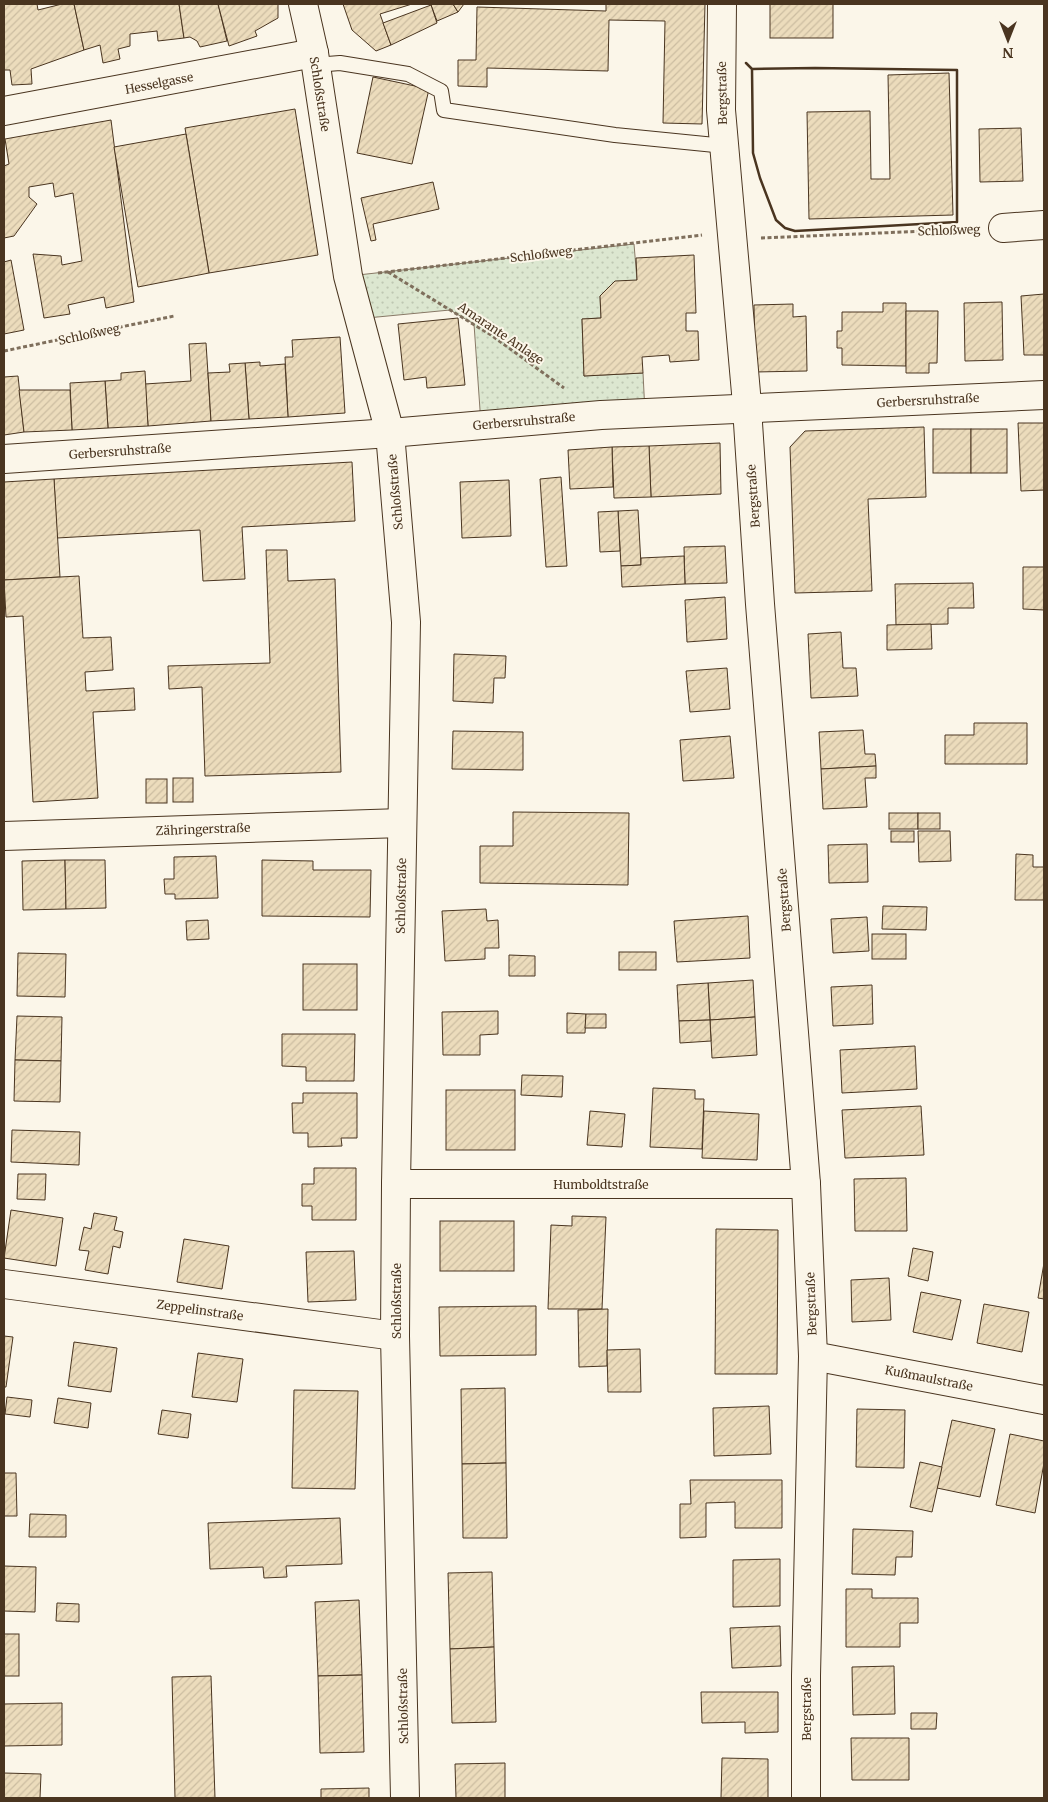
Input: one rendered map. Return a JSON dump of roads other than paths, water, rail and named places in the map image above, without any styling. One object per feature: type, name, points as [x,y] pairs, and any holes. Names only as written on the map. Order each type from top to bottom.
[{"type":"street","name":"Schloßstraße","points":[[303,4],[314,59],[348,276],[390,433],[406,622],[396,1184],[396,1336],[405,1798]]},
{"type":"street","name":"Bergstraße","points":[[722,4],[721,110],[747,408],[806,1184],[813,1356],[806,1676],[806,1798]]},
{"type":"street","name":"Hesselgasse","points":[[4,111],[314,59]]},
{"type":"street","points":[[1003,228],[1044,225]]},
{"type":"street","name":"Gerbersruhstraße","points":[[4,459],[390,433],[601,415],[1044,395]]},
{"type":"street","name":"Zähringerstraße","points":[[4,836],[402,823]]},
{"type":"street","name":"Humboldtstraße","points":[[396,1184],[806,1184]]},
{"type":"street","name":"Zeppelinstraße","points":[[4,1284],[396,1336]]},
{"type":"street","name":"Kußmaulstraße","points":[[813,1356],[1044,1400]]},
{"type":"lane","points":[[314,59],[408,74],[441,91],[444,110],[615,135],[725,146]]}]
